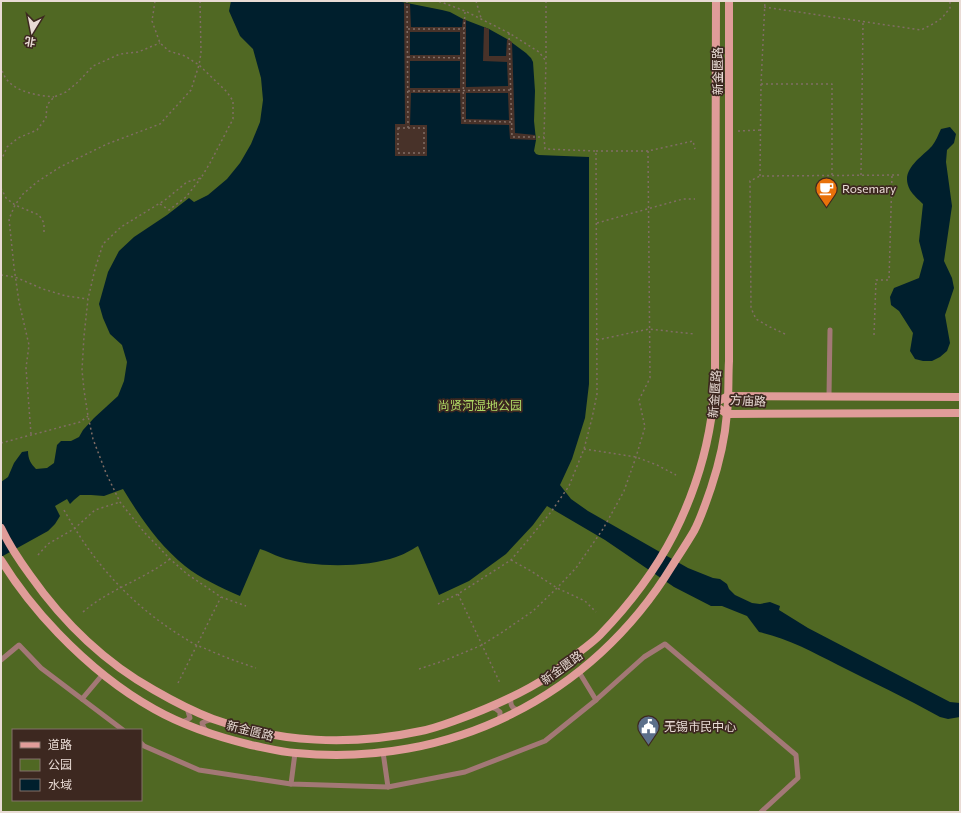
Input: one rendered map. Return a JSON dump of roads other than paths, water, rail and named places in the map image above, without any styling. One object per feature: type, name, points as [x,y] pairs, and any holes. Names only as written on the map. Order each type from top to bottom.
[{"type":"street","name":"新金匮路","points":[[1,528],[13,550],[44,596],[88,642],[109,660],[134,678],[186,707],[214,719],[247,728],[276,735],[339,741],[379,738],[423,731],[490,707],[534,685],[551,674],[599,636],[632,598],[650,574],[674,534],[694,489],[706,442],[713,404],[715,375],[716,1]]},
{"type":"street","name":"新金匮路","points":[[1,560],[25,596],[47,622],[88,662],[110,680],[155,709],[180,722],[208,733],[266,748],[295,753],[346,755],[383,752],[426,745],[454,738],[497,721],[520,710],[558,687],[579,672],[605,650],[629,625],[663,582],[695,529],[712,487],[719,461],[727,414],[729,361],[729,1]]},
{"type":"street","name":"方庙路","points":[[960,397],[728,396],[713,404],[727,414],[960,414]]},
{"type":"lane","points":[[829,396],[830,330]]},
{"type":"lane","points":[[1,660],[18,644],[41,668],[122,729]]},
{"type":"lane","points":[[142,744],[199,770],[291,784],[388,787],[465,772],[545,741],[596,700],[644,657],[665,644],[796,755],[798,778],[761,812]]},
{"type":"lane","points":[[579,672],[596,700]]},
{"type":"lane","points":[[82,699],[103,674]]},
{"type":"lane","points":[[511,696],[511,706],[515,710],[520,710]]},
{"type":"lane","points":[[180,722],[190,718],[186,707]]},
{"type":"lane","points":[[490,707],[500,712],[500,717],[497,721]]},
{"type":"lane","name":"新金匮路","points":[[208,733],[202,724],[206,721],[214,719]]},
{"type":"lane","points":[[383,752],[388,787]]},
{"type":"lane","points":[[291,784],[295,753]]},
{"type":"water","points":[[231,1],[397,1],[450,12],[463,19],[489,29],[507,39],[526,53],[533,62],[535,91],[534,121],[536,140],[534,151],[539,155],[589,157],[589,384],[585,418],[572,459],[560,485],[571,499],[588,511],[688,568],[713,578],[720,579],[727,584],[729,589],[735,595],[752,603],[760,604],[770,602],[780,606],[779,610],[808,628],[950,702],[960,703],[960,717],[948,719],[940,717],[809,650],[780,638],[759,632],[747,616],[722,606],[711,606],[674,587],[605,540],[547,506],[533,525],[506,554],[469,581],[439,595],[418,546],[401,555],[383,561],[354,565],[322,565],[293,561],[260,549],[240,596],[197,575],[176,558],[158,540],[123,489],[104,496],[80,495],[70,504],[67,499],[55,506],[60,516],[48,531],[1,557],[1,482],[8,477],[14,463],[22,452],[28,451],[30,461],[36,469],[47,468],[54,463],[57,445],[61,441],[71,441],[79,437],[94,418],[118,396],[124,381],[127,362],[122,345],[110,334],[99,304],[108,272],[119,251],[134,237],[189,198],[194,202],[208,195],[227,179],[240,163],[251,144],[260,122],[263,100],[261,78],[253,49],[240,36],[229,11]]},
{"type":"water","points":[[950,127],[956,134],[954,143],[947,150],[946,162],[952,206],[944,261],[952,278],[954,288],[945,315],[950,343],[947,351],[940,357],[932,361],[923,361],[915,359],[910,351],[913,333],[899,311],[891,305],[890,297],[894,288],[919,278],[924,260],[919,241],[923,204],[914,196],[907,183],[909,170],[932,146],[941,129]]},
{"type":"place","name":"Rosemary","points":[[826,208]]},
{"type":"place","name":"无锡市民中心","points":[[648,746]]},
{"type":"park label","name":"尚贤河湿地公园","points":[[480,406]]}]
